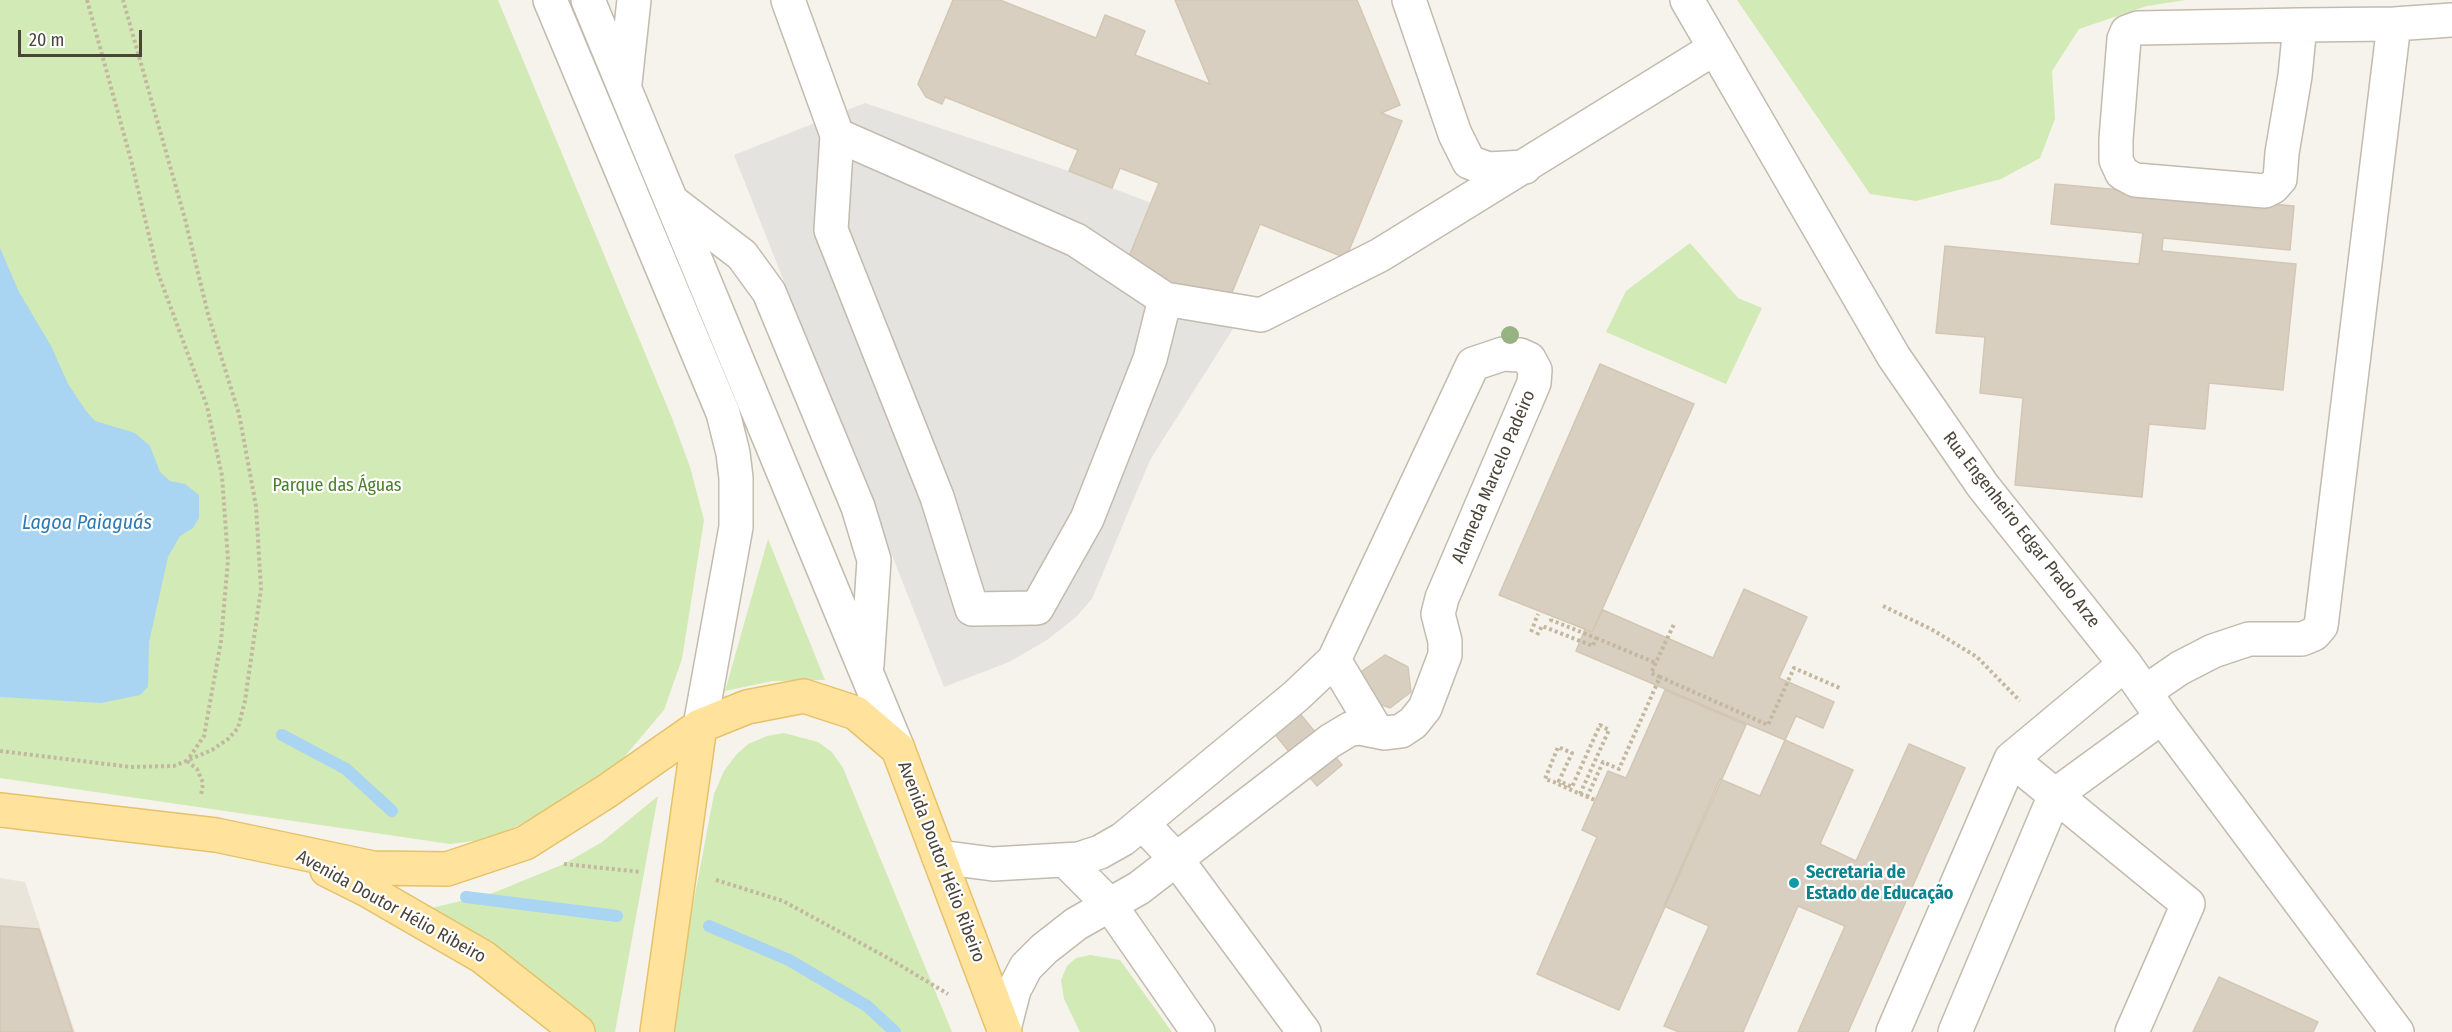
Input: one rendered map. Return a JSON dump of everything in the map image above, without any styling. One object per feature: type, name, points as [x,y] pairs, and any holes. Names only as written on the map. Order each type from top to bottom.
[{"type":"main road","name":"Avenida Doutor Hélio Ribeiro","points":[[0,810],[205,833],[373,867],[447,869],[525,843],[608,791],[700,726],[747,707],[804,696],[856,713],[898,749],[1005,1030]]},
{"type":"main road","points":[[657,1032],[700,726]]},
{"type":"main road","name":"Avenida Doutor Hélio Ribeiro","points":[[288,850],[367,890],[483,957],[578,1032]]},
{"type":"street","points":[[550,0],[723,413],[733,453],[736,478],[736,527],[700,726]]},
{"type":"street","points":[[588,0],[898,749]]},
{"type":"street","points":[[624,87],[634,0]]},
{"type":"street","points":[[788,0],[837,135],[831,230],[936,497],[972,609],[1037,608],[1087,519],[1150,359],[1165,299]]},
{"type":"street","points":[[1409,0],[1455,134],[1469,162],[1488,169],[1525,167]]},
{"type":"street","name":"Rua Engenheiro Edgar Prado Arze","points":[[1687,0],[1894,357],[1983,486],[2125,664],[2397,1032]]},
{"type":"street","points":[[2300,25],[2280,179],[2273,187],[2265,191],[2134,180],[2122,173],[2116,159],[2116,139],[2124,39],[2127,32],[2138,28],[2300,25],[2394,24],[2452,20]]},
{"type":"street","points":[[1955,1032],[2055,795],[2154,705],[2180,668],[2213,651],[2249,639],[2302,639],[2314,634],[2321,626],[2394,24]]},
{"type":"street","points":[[837,135],[1076,240],[1165,299],[1261,315],[1380,255],[1715,48]]},
{"type":"street","points":[[672,202],[742,255],[769,291],[774,302],[858,507],[873,560],[867,673]]},
{"type":"street","name":"Alameda Marcelo Padeiro","points":[[939,857],[993,864],[1079,859],[1100,852],[1123,839],[1296,696],[1334,660],[1473,364],[1503,354],[1520,355],[1529,359],[1535,370],[1534,383],[1442,598],[1438,614],[1445,641],[1445,655],[1425,708],[1413,723],[1401,731],[1385,733],[1360,728],[1350,729],[1330,741],[1139,888],[1076,924],[1044,949],[1026,967],[1014,990],[1005,1030]]},
{"type":"street","points":[[1334,660],[1376,730]]},
{"type":"street","points":[[1893,1032],[2011,759],[2125,664]]},
{"type":"street","points":[[2011,759],[2188,904],[2132,1032]]},
{"type":"street","points":[[1142,823],[1177,860],[1304,1032]]},
{"type":"street","points":[[1065,860],[1110,905],[1198,1032]]},
{"type":"path","points":[[87,0],[131,160],[158,273],[207,406],[222,476],[228,560],[221,641],[204,735],[187,761]]},
{"type":"path","points":[[0,751],[131,767],[174,766],[212,750],[228,739],[238,728],[242,710],[261,589],[256,507],[239,414],[208,314],[185,219],[123,0]]},
{"type":"path","points":[[1883,606],[1930,629],[1977,657],[2012,696],[2028,707]]},
{"type":"path","points":[[1531,632],[1538,614]]},
{"type":"path","points":[[1553,617],[1551,620],[1656,663]]},
{"type":"path","points":[[1674,624],[1651,673],[1768,725],[1794,668],[1842,689]]},
{"type":"path","points":[[1537,636],[1542,626],[1593,646],[1596,638]]},
{"type":"path","points":[[1587,797],[1603,762],[1619,769],[1660,677]]},
{"type":"path","points":[[1580,794],[1610,730],[1600,725],[1572,787],[1559,781],[1572,753],[1558,747],[1545,778],[1580,794],[1595,800]]},
{"type":"path","points":[[187,761],[197,769],[203,783],[200,800]]},
{"type":"path","points":[[506,849],[555,863],[700,875],[783,901],[888,958],[1005,1030]]},
{"type":"shaded area","points":[[865,103],[1069,171],[1151,203],[1128,259],[1214,304],[1233,329],[1150,460],[1092,599],[1076,617],[1047,640],[1009,662],[944,687],[734,155]]},
{"type":"shaded area","points":[[0,878],[25,882],[75,1032],[0,1032]]},
{"type":"green space","name":"Parque das Águas","points":[[0,0],[498,0],[672,418],[690,467],[704,520],[682,659],[664,710],[620,762],[563,803],[491,839],[450,844],[0,778]]},
{"type":"green space","points":[[1737,0],[2186,0],[2147,6],[2079,29],[2052,71],[2055,119],[2040,158],[2001,179],[1916,201],[1870,194]]},
{"type":"green space","points":[[1690,243],[1738,298],[1762,308],[1726,384],[1606,332],[1626,291]]},
{"type":"green space","points":[[768,539],[825,680],[773,681],[725,691]]},
{"type":"green space","points":[[784,733],[818,742],[832,752],[843,768],[952,1032],[669,1032],[714,794],[724,771],[748,744],[767,736]]},
{"type":"green space","points":[[658,796],[615,1032],[583,1032],[432,908],[493,893],[564,864],[602,842]]},
{"type":"green space","points":[[1090,955],[1120,960],[1172,1032],[1080,1032],[1064,999],[1061,980],[1067,966],[1076,958]]},
{"type":"water","name":"Lagoa Paiaguás","points":[[0,248],[19,292],[51,346],[68,384],[86,411],[95,421],[135,433],[150,446],[160,472],[170,481],[185,484],[199,495],[199,518],[193,528],[180,536],[168,557],[149,642],[148,687],[140,695],[101,703],[0,697]]},
{"type":"building","points":[[953,0],[1000,0],[1096,38],[1105,15],[1145,31],[1135,55],[1210,84],[1175,0],[1357,0],[1400,105],[1381,113],[1402,121],[1346,258],[1260,224],[1231,295],[1214,304],[1136,273],[1128,259],[1159,183],[1120,168],[1112,188],[1069,171],[1078,150],[945,97],[942,104],[926,97],[918,84]]},
{"type":"building","points":[[2055,184],[2294,206],[2290,250],[2163,238],[2162,251],[2296,264],[2283,390],[2209,383],[2205,429],[2149,424],[2142,497],[2015,485],[2023,398],[1980,393],[1985,337],[1936,333],[1945,246],[2139,264],[2143,233],[2051,224]]},
{"type":"building","points":[[1600,364],[1694,404],[1592,632],[1499,595]]},
{"type":"building","points":[[1744,589],[1807,617],[1779,678],[1834,702],[1823,728],[1796,716],[1785,740],[1576,651],[1585,629],[1592,632],[1603,610],[1713,658]]},
{"type":"building","points":[[1385,655],[1408,667],[1411,692],[1390,708],[1367,699],[1362,671]]},
{"type":"building","points":[[1665,690],[1746,725],[1619,1010],[1537,974],[1597,837],[1582,830],[1608,771],[1626,778]]},
{"type":"building","points":[[1297,710],[1342,765],[1317,786],[1273,732]]},
{"type":"building","name":"Secretaria de Estado de Educação","points":[[1785,740],[1853,770],[1820,844],[1856,861],[1909,744],[1965,768],[1848,1032],[1798,1032],[1845,926],[1798,906],[1743,1032],[1679,1032],[1664,1026],[1709,926],[1664,906],[1720,779],[1760,796]]},
{"type":"building","points":[[0,926],[39,929],[73,1032],[0,1032]]},
{"type":"building","points":[[2219,977],[2318,1022],[2313,1032],[2193,1032]]},
{"type":"waterway","points":[[282,735],[346,769],[392,811]]},
{"type":"waterway","points":[[466,897],[617,916]]},
{"type":"waterway","points":[[709,926],[789,960],[867,1006],[895,1032]]},
{"type":"place","name":"Secretaria de Estado de Educação","points":[[1794,883]]}]
